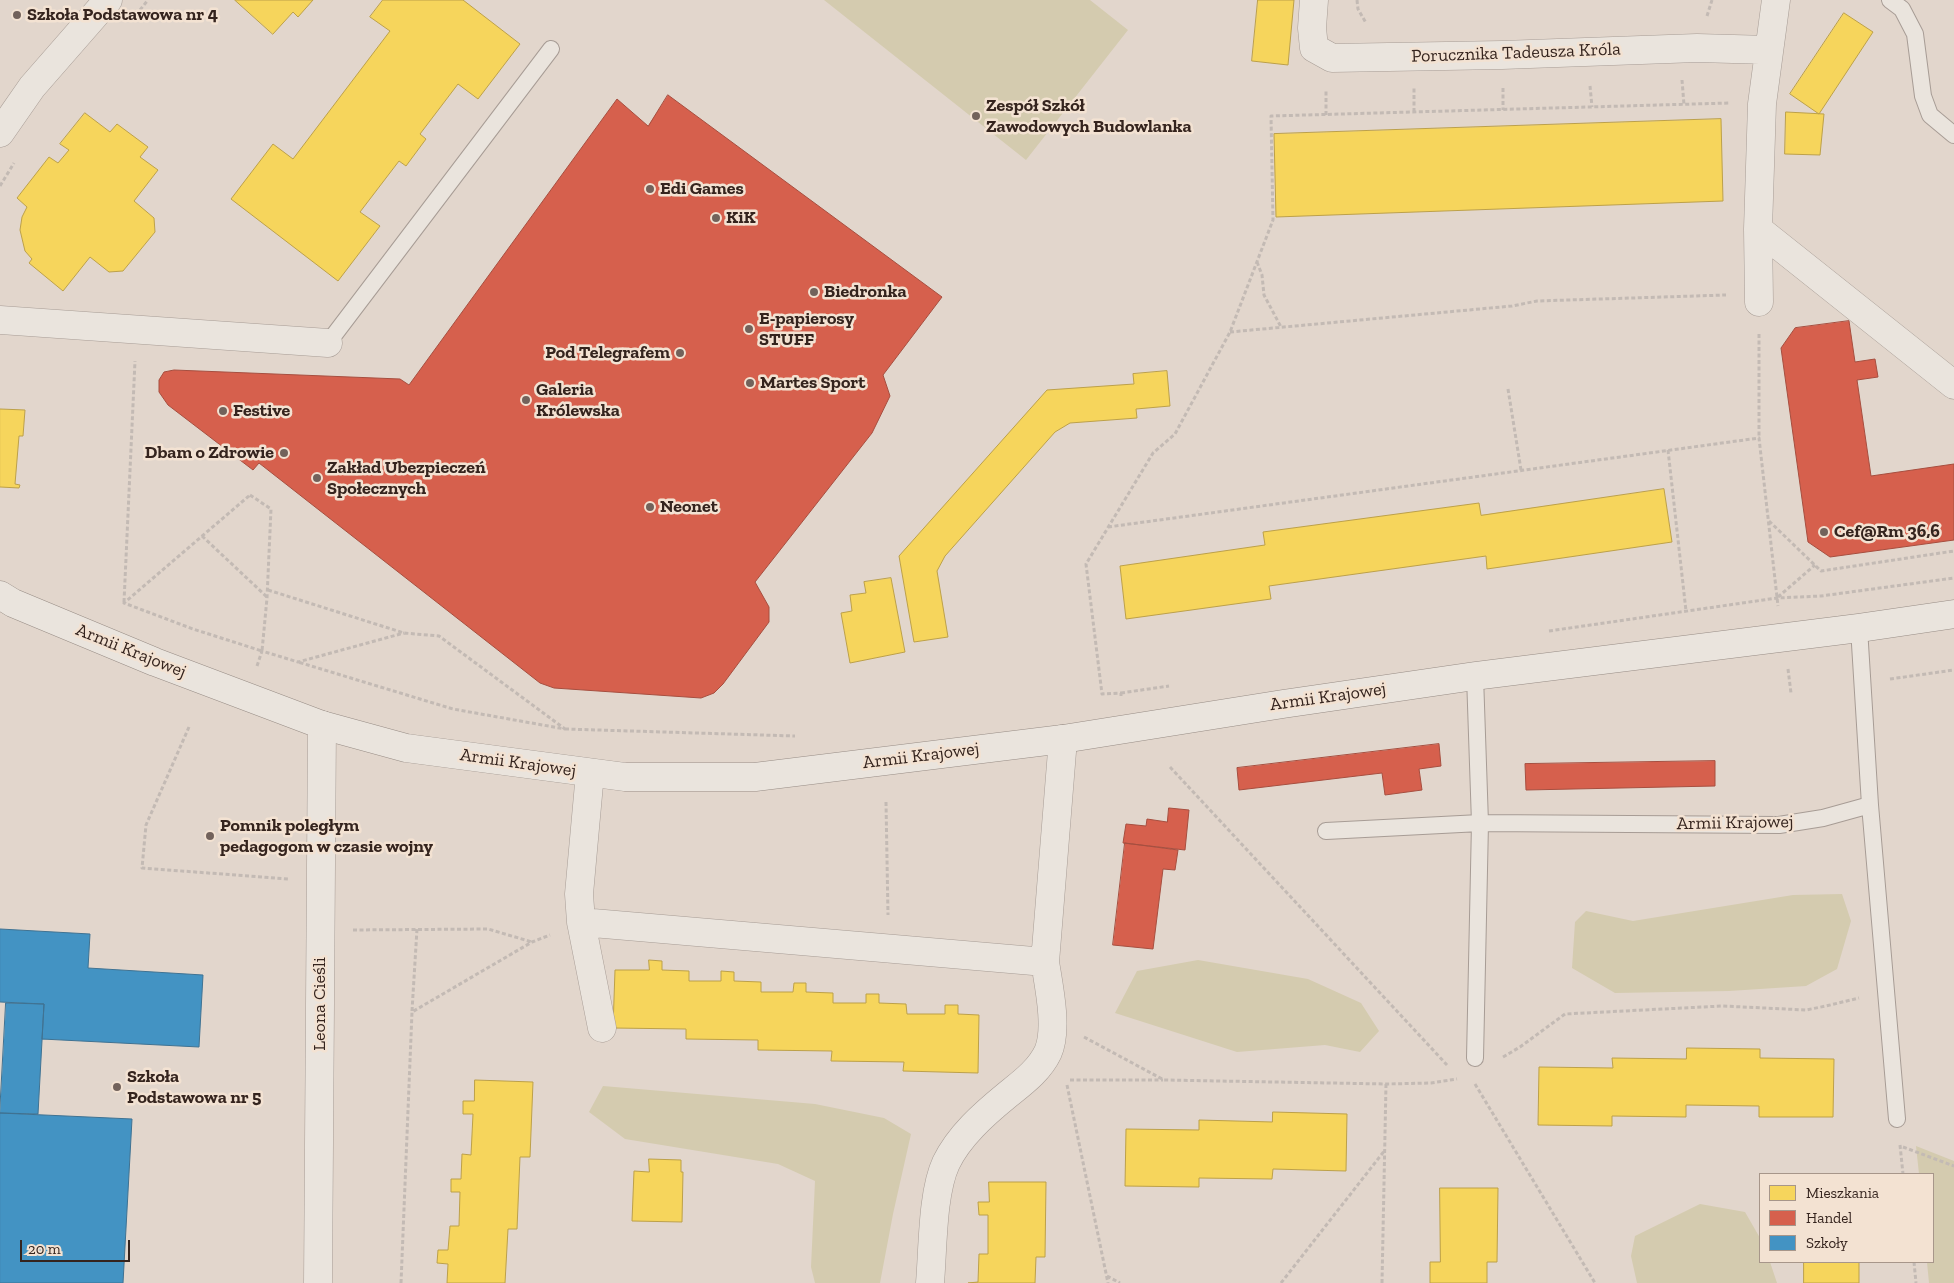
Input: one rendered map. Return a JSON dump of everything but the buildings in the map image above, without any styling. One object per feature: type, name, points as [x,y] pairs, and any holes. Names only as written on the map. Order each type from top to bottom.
[{"type":"street","points":[[0,134],[32,87],[108,0]]},
{"type":"street","name":"Porucznika Tadeusza Króla","points":[[1314,0],[1312,28],[1314,48],[1332,58],[1502,55],[1697,48],[1769,50]]},
{"type":"street","points":[[1759,302],[1758,229],[1762,104],[1776,0]]},
{"type":"street","points":[[1758,229],[1954,385]]},
{"type":"street","points":[[0,320],[328,343]]},
{"type":"street","name":"Armii Krajowej","points":[[0,595],[14,603],[155,662],[322,724],[406,748],[625,777],[756,777],[1063,739],[1273,705],[1475,676],[1859,628],[1954,614]]},
{"type":"street","name":"Leona Cieśli","points":[[318,1283],[322,724]]},
{"type":"street","points":[[930,1283],[938,1185],[946,1163],[959,1141],[1003,1098],[1035,1072],[1048,1051],[1053,1021],[1045,962],[1063,739]]},
{"type":"street","points":[[590,773],[579,894],[581,922],[602,1028]]},
{"type":"street","points":[[581,922],[1045,962]]},
{"type":"lane","points":[[1890,0],[1902,9],[1915,34],[1923,96],[1930,115],[1954,135]]},
{"type":"lane","points":[[328,343],[551,49]]},
{"type":"lane","points":[[1859,628],[1870,805],[1897,1119]]},
{"type":"lane","points":[[1475,676],[1480,822],[1475,1058]]},
{"type":"lane","name":"Armii Krajowej","points":[[1326,831],[1480,822],[1780,825],[1823,818],[1870,805]]},
{"type":"path","points":[[1122,702],[1120,693],[1102,694],[1086,564],[1153,454],[1175,434],[1230,332],[1273,220],[1270,116],[1762,104]]},
{"type":"path","points":[[1257,262],[1262,275],[1264,295],[1281,327]]},
{"type":"path","points":[[1230,332],[1512,306],[1537,301],[1709,296]]},
{"type":"path","points":[[1759,302],[1759,438],[1778,608]]},
{"type":"path","points":[[124,603],[137,330]]},
{"type":"path","points":[[1508,388],[1521,470]]},
{"type":"path","points":[[1107,527],[1759,438]]},
{"type":"path","points":[[1668,450],[1686,611]]},
{"type":"path","points":[[124,603],[250,495],[271,509],[268,590],[262,651],[257,668]]},
{"type":"path","points":[[1768,521],[1821,571],[1954,551]]},
{"type":"path","points":[[202,536],[267,598]]},
{"type":"path","points":[[1777,598],[1815,565]]},
{"type":"path","points":[[268,590],[404,633],[439,636],[565,729]]},
{"type":"path","points":[[124,603],[193,629],[453,709],[565,729],[795,736]]},
{"type":"path","points":[[298,662],[404,633]]},
{"type":"path","points":[[1788,667],[1791,692]]},
{"type":"path","points":[[1863,683],[1954,670]]},
{"type":"path","points":[[189,727],[146,825],[142,868],[288,879]]},
{"type":"path","points":[[1170,767],[1460,1078]]},
{"type":"path","points":[[886,802],[889,948]]},
{"type":"path","points":[[412,1012],[532,942],[581,922]]},
{"type":"path","points":[[401,1283],[417,929]]},
{"type":"path","points":[[352,930],[488,929],[532,942]]},
{"type":"path","points":[[1475,1058],[1470,1076],[1595,1283]]},
{"type":"path","points":[[1108,1283],[1066,1080],[1164,1080]]},
{"type":"path","points":[[1382,1283],[1386,1084]]},
{"type":"path","points":[[1900,1145],[1954,1166]]},
{"type":"path","points":[[1280,1283],[1385,1150]]},
{"type":"path","points":[[1914,1263],[1916,1283]]},
{"type":"path","points":[[1106,1275],[1120,1283]]},
{"type":"shaded area","points":[[824,0],[1090,0],[1128,30],[1026,160]]},
{"type":"shaded area","points":[[1842,894],[1851,921],[1837,969],[1806,986],[1729,991],[1615,993],[1572,968],[1575,922],[1586,911],[1633,921],[1793,895]]},
{"type":"shaded area","points":[[1198,960],[1308,979],[1361,1003],[1379,1031],[1360,1052],[1325,1045],[1237,1052],[1115,1013],[1137,971]]},
{"type":"shaded area","points":[[603,1086],[815,1104],[884,1118],[911,1134],[880,1283],[815,1283],[811,1267],[815,1181],[778,1164],[625,1139],[589,1112]]},
{"type":"shaded area","points":[[1916,1146],[1954,1161],[1954,1283],[1929,1283],[1927,1263],[1934,1263],[1934,1173],[1919,1173]]},
{"type":"shaded area","points":[[1700,1204],[1745,1212],[1759,1236],[1759,1263],[1770,1263],[1777,1283],[1637,1283],[1631,1256],[1635,1236]]},
{"type":"place","name":"Szkoła Podstawowa nr 4","points":[[17,15]]},
{"type":"place","name":"Zespół Szkół Zawodowych Budowlanka","points":[[976,116]]},
{"type":"place","name":"Edi Games","points":[[650,189]]},
{"type":"place","name":"KiK","points":[[716,218]]},
{"type":"place","name":"Biedronka","points":[[814,292]]},
{"type":"place","name":"E-papierosy STUFF","points":[[749,329]]},
{"type":"place","name":"Pod Telegrafem","points":[[680,353]]},
{"type":"place","name":"Martes Sport","points":[[750,383]]},
{"type":"place","name":"Galeria Królewska","points":[[526,400]]},
{"type":"place","name":"Festive","points":[[223,411]]},
{"type":"place","name":"Dbam o Zdrowie","points":[[284,453]]},
{"type":"place","name":"Zakład Ubezpieczeń Społecznych","points":[[317,478]]},
{"type":"place","name":"Neonet","points":[[650,507]]},
{"type":"place","name":"Cef@Rm 36,6","points":[[1824,532]]},
{"type":"place","name":"Pomnik poległym pedagogom w czasie wojny","points":[[210,836]]},
{"type":"place","name":"Szkoła Podstawowa nr 5","points":[[117,1087]]}]
